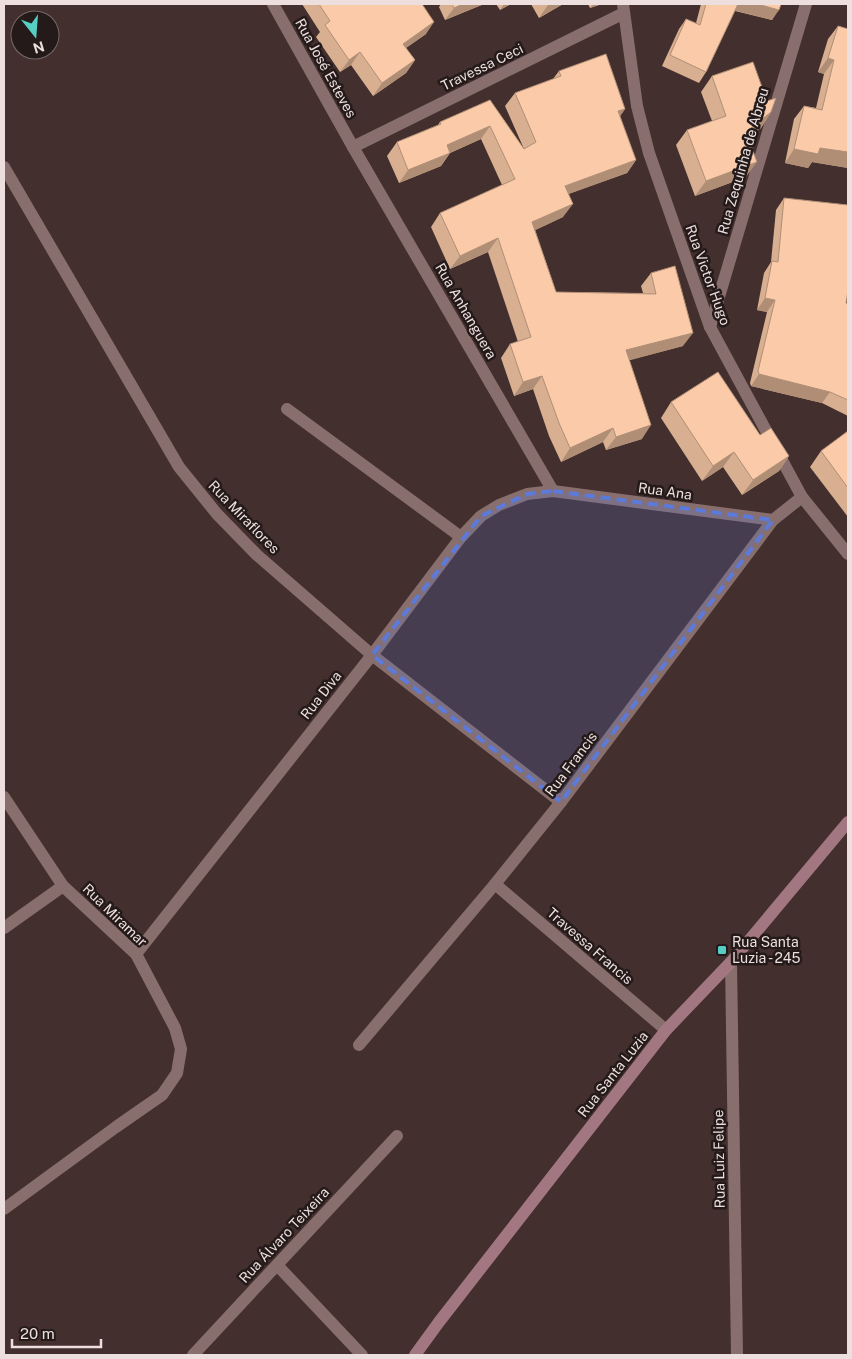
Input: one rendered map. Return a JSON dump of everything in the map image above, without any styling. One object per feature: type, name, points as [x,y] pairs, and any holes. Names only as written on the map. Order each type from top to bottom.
[{"type":"main road","name":"Rua Santa Luzia","points":[[415,1355],[666,1030],[731,962],[848,822]]},
{"type":"street","name":"Rua José Esteves","points":[[273,4],[354,147]]},
{"type":"street","name":"Rua Zequinha de Abreu","points":[[710,327],[806,4]]},
{"type":"street","name":"Travessa Ceci","points":[[354,147],[623,9]]},
{"type":"street","name":"Rua Victor Hugo","points":[[623,9],[637,106],[649,154],[710,327],[802,497],[848,554]]},
{"type":"street","name":"Rua Anhanguera","points":[[354,147],[553,491]]},
{"type":"street","name":"Rua Miraflores","points":[[4,167],[179,467],[217,514],[257,555],[372,656],[561,802]]},
{"type":"street","points":[[287,409],[461,537]]},
{"type":"street","name":"Rua Ana","points":[[553,491],[773,520]]},
{"type":"street","name":"Rua Diva","points":[[136,954],[372,656],[461,537],[481,516],[499,505],[527,494],[553,491]]},
{"type":"street","name":"Rua Francis","points":[[359,1045],[495,884],[561,802],[773,520],[802,497]]},
{"type":"street","name":"Rua Miramar","points":[[4,797],[63,886],[136,954],[175,1028],[181,1050],[177,1073],[162,1096],[116,1127],[4,1209]]},
{"type":"street","name":"Travessa Francis","points":[[495,884],[666,1030]]},
{"type":"street","points":[[4,928],[63,886]]},
{"type":"street","name":"Rua Luiz Felipe","points":[[731,962],[737,1355]]},
{"type":"street","name":"Rua Álvaro Teixeira","points":[[193,1355],[397,1136]]},
{"type":"street","points":[[276,1266],[362,1355]]},
{"type":"highlighted area","points":[[553,491],[773,520],[561,802],[372,655],[481,516],[527,494]]},
{"type":"building","points":[[319,4],[422,4],[434,22],[403,44],[415,60],[382,83],[360,52],[349,60],[325,25],[330,21]]},
{"type":"building","points":[[452,4],[463,4],[454,8]]},
{"type":"building","points":[[706,4],[738,4],[706,72],[670,55],[686,19],[700,25]]},
{"type":"building","points":[[757,4],[781,4],[779,10]]},
{"type":"building","points":[[838,26],[848,29],[848,152],[820,148],[818,154],[794,149],[804,106],[822,110],[834,60],[828,58]]},
{"type":"building","points":[[606,54],[625,109],[618,111],[636,160],[565,186],[573,204],[532,222],[556,292],[656,294],[651,273],[675,266],[693,333],[626,350],[651,425],[616,437],[613,428],[570,448],[542,376],[523,382],[510,344],[531,337],[498,238],[460,256],[440,213],[515,179],[490,126],[447,145],[450,153],[408,170],[397,142],[441,124],[440,122],[490,100],[524,149],[536,142],[515,93],[561,76],[559,71]]},
{"type":"building","points":[[753,62],[767,101],[776,98],[771,112],[746,132],[757,162],[706,181],[687,130],[726,116],[712,76]]},
{"type":"building","points":[[784,198],[848,205],[848,291],[846,303],[848,304],[848,400],[830,392],[759,374],[758,371],[775,300],[765,298],[772,261],[778,262]]},
{"type":"building","points":[[718,372],[760,435],[771,428],[789,456],[753,480],[734,452],[713,466],[671,402]]},
{"type":"building","points":[[848,431],[848,488],[821,451]]},
{"type":"place","name":"Rua Santa Luzia - 245","points":[[722,950]]}]
